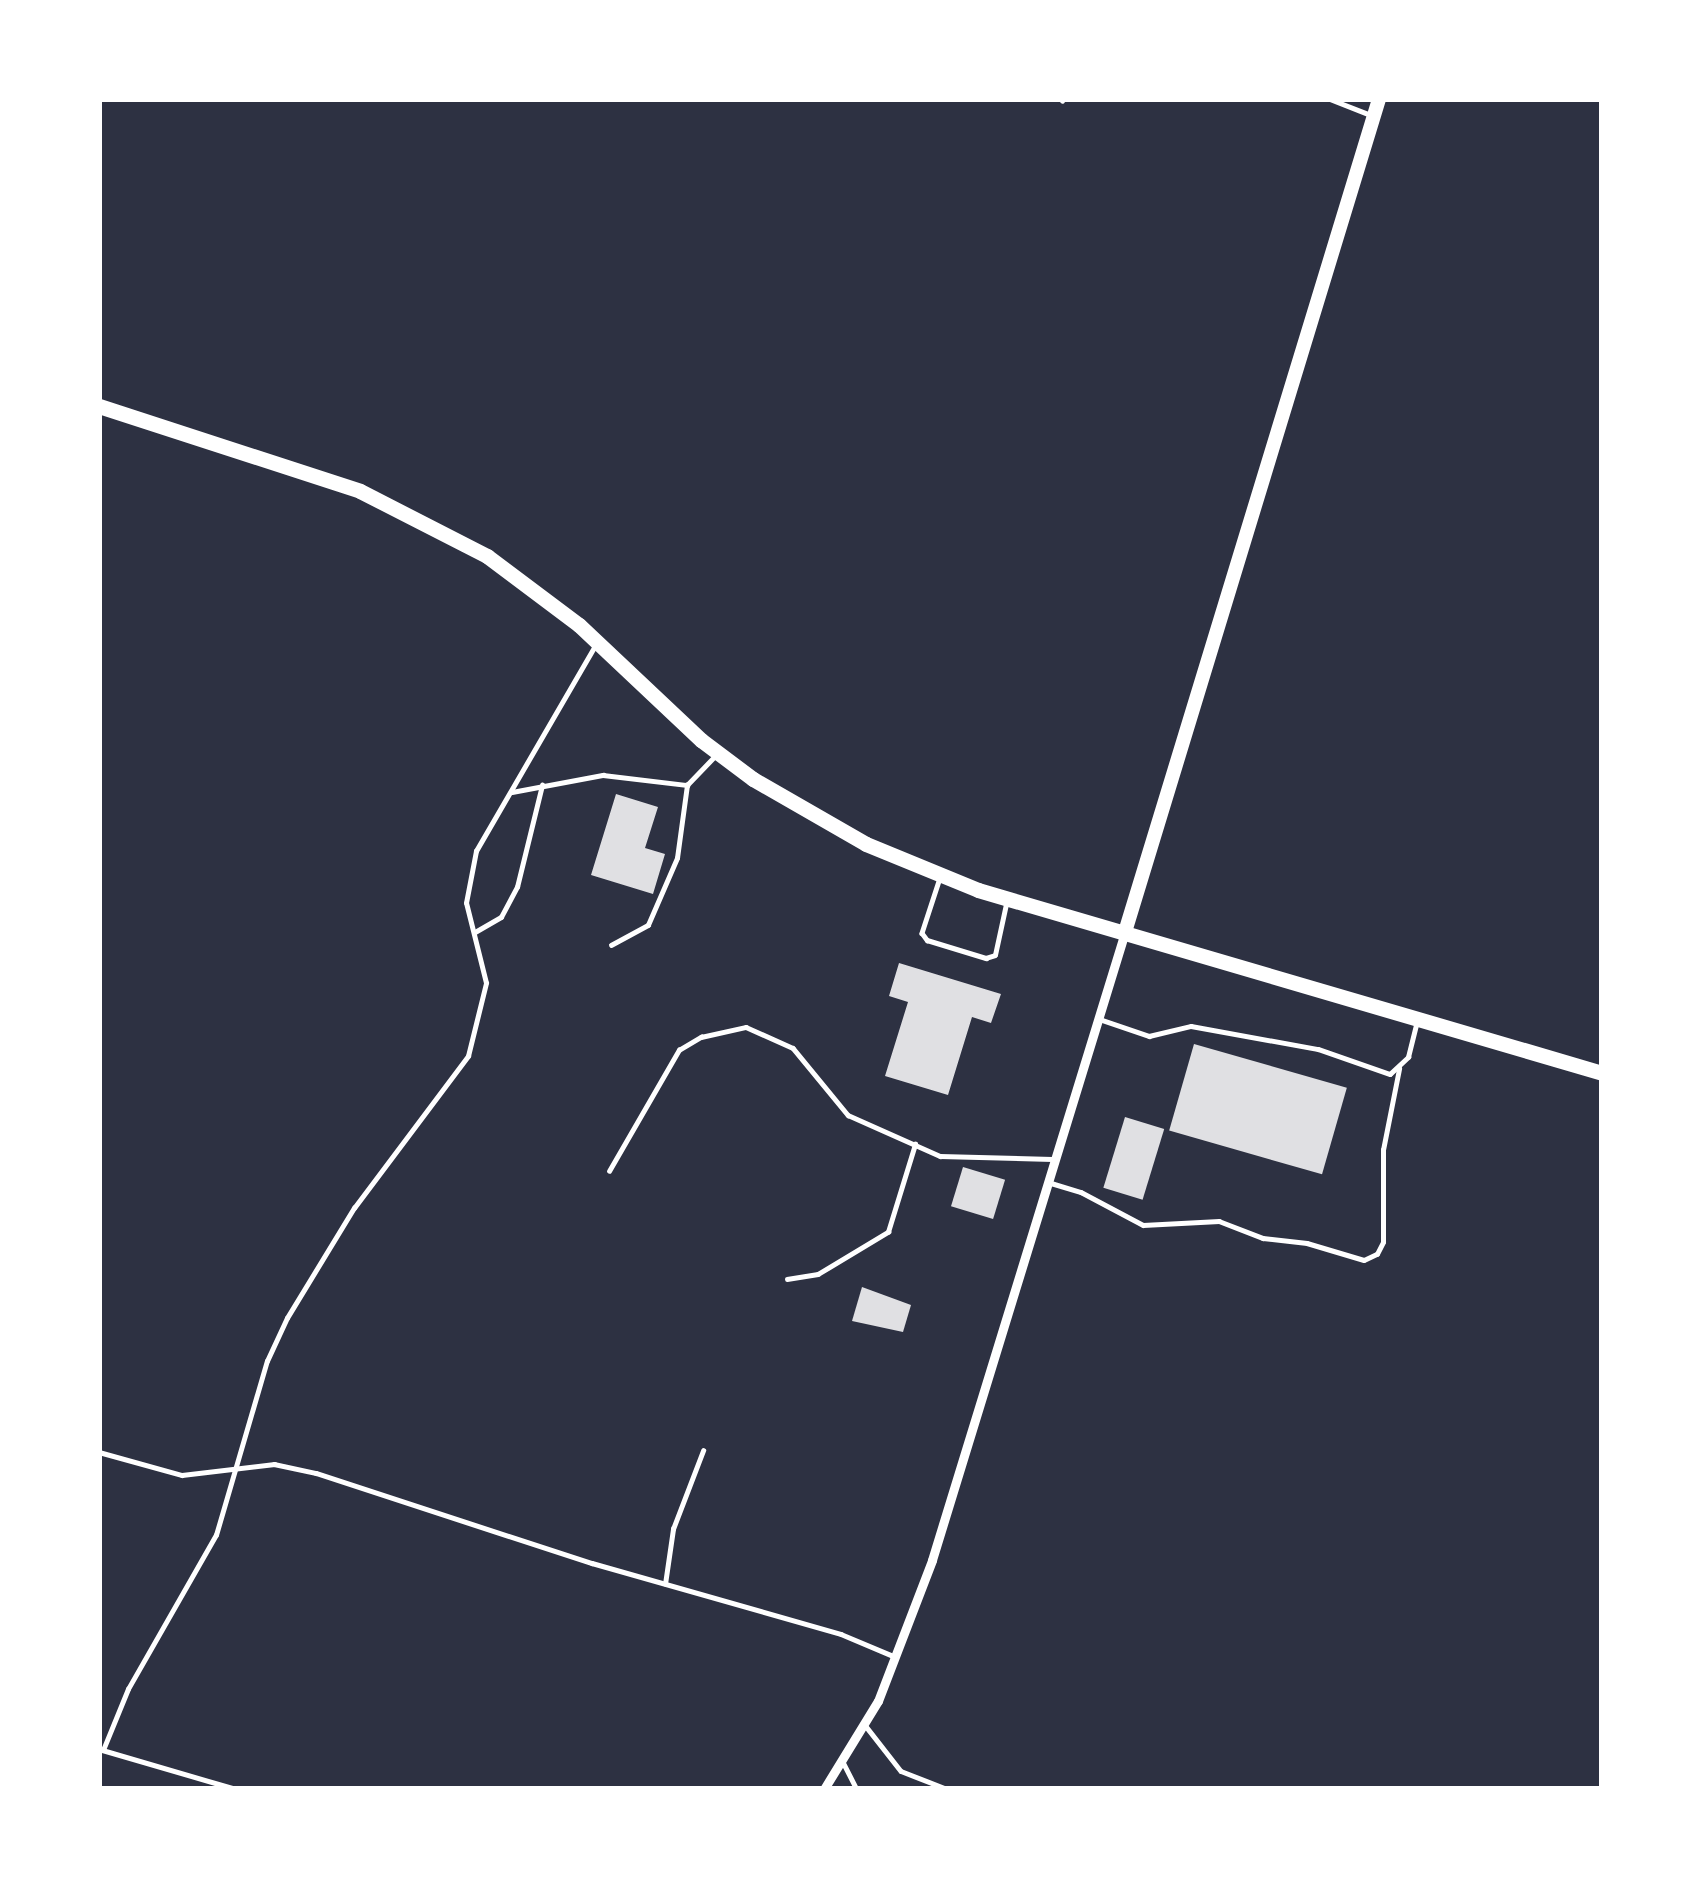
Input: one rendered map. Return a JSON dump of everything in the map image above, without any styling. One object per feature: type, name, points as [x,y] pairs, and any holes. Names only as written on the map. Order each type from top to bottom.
[{"type":"highway","points":[[99,406],[282,462],[411,513],[487,556],[597,641],[718,753],[866,844],[1007,898],[1602,1073]]},
{"type":"main road","points":[[1125,932],[1378,99]]},
{"type":"street","points":[[824,1789],[897,1657],[1051,1183],[1125,932]]},
{"type":"lane","points":[[1330,99],[1373,116]]},
{"type":"lane","points":[[236,1789],[101,1750],[128,1689],[203,1562],[267,1361],[287,1318],[354,1208],[468,1056],[486,983],[466,882],[476,851],[597,641]]},
{"type":"lane","points":[[611,945],[648,925],[676,858],[687,785],[718,753]]},
{"type":"lane","points":[[508,793],[603,775],[687,785]]},
{"type":"lane","points":[[473,933],[501,916],[517,887],[542,785]]},
{"type":"lane","points":[[940,875],[922,933],[927,940],[986,958],[995,955],[1007,898]]},
{"type":"lane","points":[[1099,1019],[1149,1036],[1191,1026],[1318,1049],[1390,1074],[1399,1069]]},
{"type":"lane","points":[[1051,1183],[1081,1192],[1143,1225],[1219,1221],[1263,1238],[1307,1243],[1364,1260],[1377,1254],[1383,1242],[1383,1150],[1399,1069],[1418,1019]]},
{"type":"lane","points":[[609,1171],[679,1050],[701,1036],[746,1027],[793,1048],[848,1114],[940,1156],[1058,1159]]},
{"type":"lane","points":[[787,1279],[818,1274],[888,1232],[915,1144]]},
{"type":"lane","points":[[665,1584],[673,1529],[703,1451]]},
{"type":"lane","points":[[99,1452],[182,1475],[274,1464],[316,1474],[841,1634],[897,1657]]},
{"type":"lane","points":[[863,1723],[901,1771],[947,1789]]},
{"type":"lane","points":[[840,1757],[857,1789]]},
{"type":"building","points":[[616,794],[658,807],[645,848],[665,854],[653,894],[591,875]]},
{"type":"building","points":[[899,963],[1001,994],[991,1023],[972,1017],[948,1095],[885,1076],[908,1002],[889,996]]},
{"type":"building","points":[[1194,1044],[1347,1088],[1322,1174],[1169,1131]]},
{"type":"building","points":[[1125,1117],[1164,1129],[1143,1200],[1103,1188]]},
{"type":"building","points":[[963,1167],[1005,1180],[993,1219],[951,1206]]},
{"type":"building","points":[[862,1287],[911,1305],[903,1332],[852,1321]]}]
